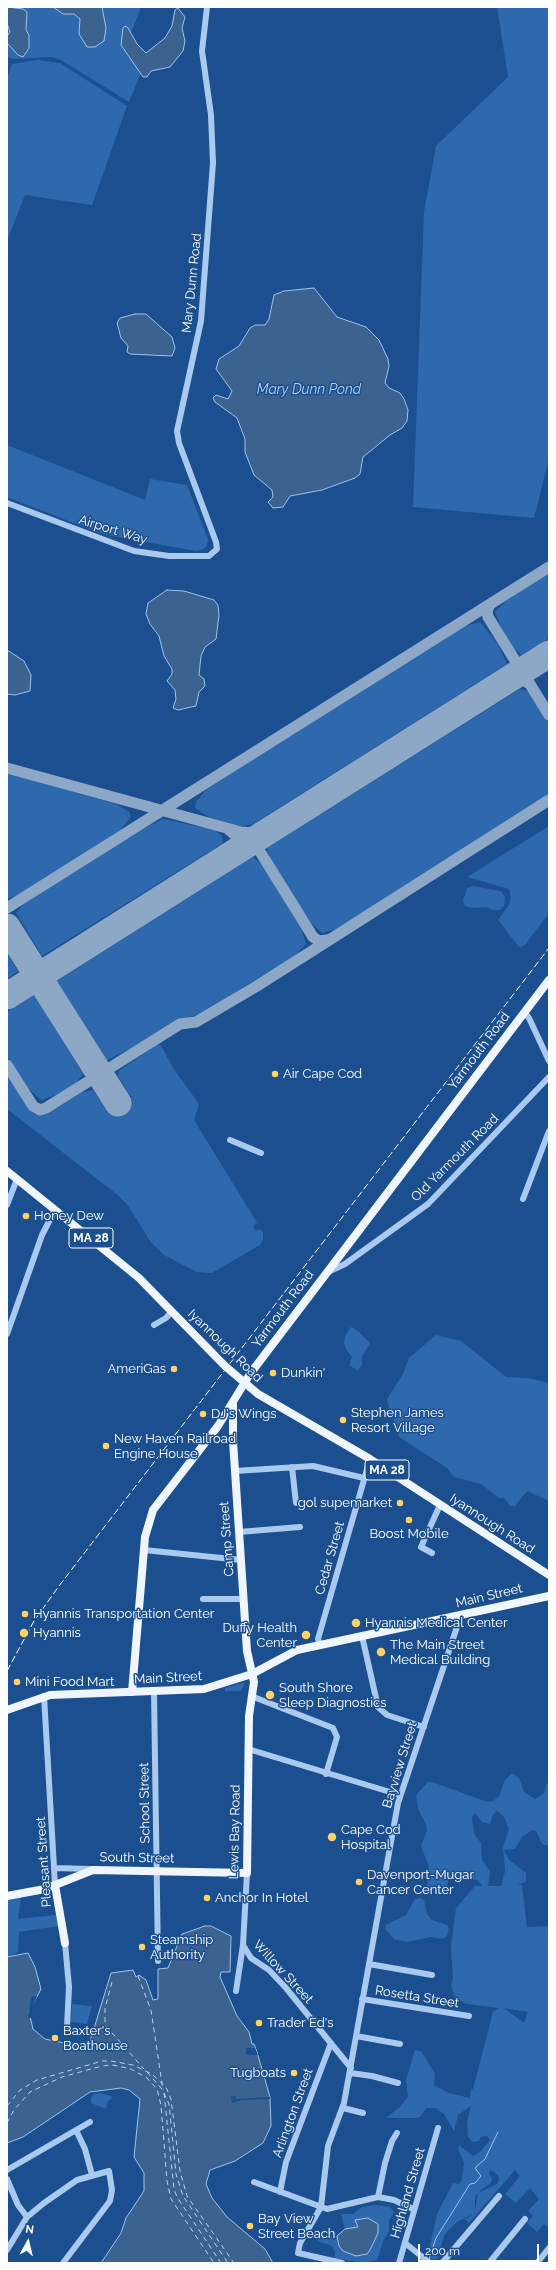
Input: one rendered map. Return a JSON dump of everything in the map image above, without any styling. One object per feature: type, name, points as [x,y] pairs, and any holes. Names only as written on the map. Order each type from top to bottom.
[{"type":"main road","name":"Yarmouth Road","points":[[132,1692],[147,1525],[156,1506],[221,1422],[244,1383],[325,1273],[549,980]]},
{"type":"main road","name":"Iyannough Road","points":[[7,1171],[139,1278],[244,1383],[273,1404],[370,1458],[548,1577]]},
{"type":"main road","name":"Camp Street","points":[[234,1402],[232,1426],[243,1599],[247,1658],[252,1674]]},
{"type":"main road","points":[[221,1422],[232,1426]]},
{"type":"main road","name":"Main Street","points":[[9,1708],[44,1696],[200,1690],[252,1674],[287,1654],[320,1644],[461,1615],[536,1598],[548,1593]]},
{"type":"main road","name":"Lewis Bay Road","points":[[247,1873],[248,1749],[251,1696],[254,1682],[252,1674]]},
{"type":"main road","name":"South Street","points":[[7,1896],[45,1889],[93,1870],[247,1873]]},
{"type":"main road","name":"Pleasant Street","points":[[55,1885],[65,1943]]},
{"type":"street","name":"Mary Dunn Road","points":[[207,7],[202,57],[211,115],[213,163],[201,321],[177,431],[179,443],[216,542],[215,552]]},
{"type":"street","name":"Airport Way","points":[[7,503],[134,551],[186,556],[209,556],[215,552]]},
{"type":"street","points":[[524,1012],[529,1018],[549,1061]]},
{"type":"street","name":"Old Yarmouth Road","points":[[325,1273],[350,1261],[428,1204],[549,1077]]},
{"type":"street","points":[[523,1199],[549,1131]]},
{"type":"street","points":[[230,1140],[261,1153]]},
{"type":"street","points":[[7,1206],[17,1179]]},
{"type":"street","points":[[7,1334],[42,1235],[55,1210]]},
{"type":"street","points":[[340,1254],[350,1261]]},
{"type":"street","points":[[154,1325],[172,1311]]},
{"type":"street","name":"Cedar Street","points":[[320,1644],[318,1639],[370,1458]]},
{"type":"street","points":[[235,1471],[292,1467],[322,1467],[364,1478]]},
{"type":"street","points":[[292,1467],[296,1503]]},
{"type":"street","points":[[432,1553],[421,1547],[440,1505]]},
{"type":"street","points":[[239,1532],[300,1527]]},
{"type":"street","points":[[144,1550],[241,1560]]},
{"type":"street","points":[[203,1599],[243,1599]]},
{"type":"street","name":"Bayview Street","points":[[321,2207],[330,2139],[342,2108],[350,2071],[400,1795],[461,1615]]},
{"type":"street","points":[[362,1636],[378,1707],[387,1715],[424,1727]]},
{"type":"street","name":"School Street","points":[[154,1692],[158,1961]]},
{"type":"street","name":"Pleasant Street","points":[[44,1696],[55,1885]]},
{"type":"street","points":[[251,1696],[335,1730],[337,1737],[326,1774]]},
{"type":"street","points":[[248,1749],[326,1774],[400,1795]]},
{"type":"street","points":[[55,1868],[93,1870]]},
{"type":"street","name":"Lewis Bay Road","points":[[236,1991],[243,1945],[247,1873]]},
{"type":"street","name":"Pleasant Street","points":[[65,1943],[68,1978],[67,2027]]},
{"type":"street","name":"Willow Street","points":[[243,1945],[247,1954],[274,1974],[331,2043],[350,2071]]},
{"type":"street","points":[[369,1964],[432,1975]]},
{"type":"street","name":"Rosetta Street","points":[[362,1999],[469,2016]]},
{"type":"street","points":[[356,2036],[400,2044]]},
{"type":"street","name":"Arlington Street","points":[[280,2192],[286,2162],[331,2043]]},
{"type":"street","points":[[350,2071],[398,2083]]},
{"type":"street","points":[[342,2108],[364,2113]]},
{"type":"street","points":[[7,2170],[90,2122]]},
{"type":"street","name":"Highland Street","points":[[399,2263],[413,2216],[413,2209],[438,2128]]},
{"type":"street","points":[[76,2130],[85,2149],[92,2175]]},
{"type":"street","points":[[378,2197],[385,2163],[392,2141],[397,2133]]},
{"type":"street","points":[[7,2250],[27,2217],[72,2183],[109,2170],[112,2190],[110,2201],[63,2263]]},
{"type":"street","points":[[7,2179],[18,2205],[27,2217]]},
{"type":"street","points":[[254,2182],[330,2209],[378,2197],[394,2200],[413,2209]]},
{"type":"street","points":[[442,2263],[499,2196]]},
{"type":"street","points":[[321,2207],[300,2243],[298,2253],[342,2263]]},
{"type":"street","points":[[489,2263],[525,2219]]},
{"type":"street","points":[[405,2243],[430,2263]]},
{"type":"street","points":[[537,2263],[549,2248]]},
{"type":"shaded area","points":[[7,7],[141,7],[126,46],[148,56],[129,102],[61,60],[51,57],[14,59],[7,57]]},
{"type":"shaded area","points":[[497,7],[549,7],[549,458],[534,518],[413,507],[424,212],[436,146],[508,77]]},
{"type":"shaded area","points":[[38,60],[60,63],[127,106],[92,205],[25,195],[7,241],[7,78],[12,64]]},
{"type":"shaded area","points":[[7,445],[145,500],[150,479],[187,485],[208,539],[207,546],[196,551],[112,536],[97,532],[7,497]]},
{"type":"shaded area","points":[[549,573],[549,638],[521,655],[512,646],[502,629],[495,612],[507,600]]},
{"type":"shaded area","points":[[480,622],[497,643],[507,664],[253,824],[243,826],[234,825],[209,817],[195,808],[196,802],[205,791],[238,768],[450,635],[465,626]]},
{"type":"shaded area","points":[[520,689],[529,692],[549,722],[549,796],[356,918],[336,929],[322,933],[311,923],[299,905],[271,860],[267,848]]},
{"type":"shaded area","points":[[7,773],[116,804],[129,812],[131,817],[119,831],[93,849],[19,894],[7,899]]},
{"type":"shaded area","points":[[163,819],[215,830],[222,836],[223,843],[42,956],[16,913],[23,905],[145,828]]},
{"type":"shaded area","points":[[549,826],[549,913],[524,946],[519,947],[498,920],[509,905],[511,897],[509,889],[467,877]]},
{"type":"shaded area","points":[[253,857],[261,864],[282,896],[302,931],[306,944],[294,956],[200,1014],[179,1020],[139,1044],[107,1060],[57,981]]},
{"type":"shaded area","points":[[472,886],[501,891],[505,897],[504,906],[500,910],[492,910],[487,907],[473,908],[465,906],[463,901],[467,888]]},
{"type":"shaded area","points":[[7,953],[18,971],[7,979]]},
{"type":"shaded area","points":[[34,995],[83,1074],[76,1083],[58,1094],[41,1100],[29,1089],[7,1056],[7,1012]]},
{"type":"shaded area","points":[[158,1044],[161,1045],[173,1068],[199,1104],[194,1120],[256,1221],[257,1223],[253,1227],[256,1231],[260,1229],[263,1232],[263,1240],[260,1245],[212,1273],[197,1272],[164,1255],[150,1241],[129,1207],[119,1196],[7,1109],[7,1075],[28,1108],[35,1114],[48,1113],[81,1093],[93,1090],[107,1111],[105,1113],[126,1098],[127,1100],[133,1096],[130,1096],[118,1076],[119,1071]]},
{"type":"shaded area","points":[[351,1327],[358,1331],[370,1343],[362,1357],[362,1364],[358,1371],[349,1365],[352,1357],[346,1349],[344,1343],[345,1336]]},
{"type":"shaded area","points":[[436,1335],[461,1341],[506,1377],[528,1378],[549,1383],[549,1501],[527,1491],[515,1506],[510,1506],[504,1498],[499,1498],[481,1484],[454,1477],[447,1468],[399,1437],[387,1399],[403,1374],[409,1358]]},
{"type":"shaded area","points":[[245,1683],[241,1691],[225,1691],[225,1688]]},
{"type":"shaded area","points":[[512,1773],[519,1778],[524,1792],[535,1799],[544,1793],[549,1777],[549,1846],[542,1844],[536,1831],[532,1830],[522,1837],[515,1849],[504,1850],[509,1860],[526,1873],[526,1882],[517,1885],[522,1885],[527,1927],[549,1926],[549,2228],[544,2224],[537,2232],[527,2223],[533,2216],[528,2211],[539,2199],[530,2188],[516,2203],[505,2194],[520,2176],[515,2170],[469,2223],[464,2219],[468,2218],[472,2214],[457,2222],[449,2230],[444,2236],[437,2259],[434,2260],[429,2258],[428,2254],[437,2214],[453,2183],[459,2184],[462,2180],[464,2163],[458,2149],[459,2145],[473,2156],[480,2152],[490,2140],[487,2136],[481,2137],[479,2141],[473,2142],[468,2137],[467,2122],[471,2106],[458,2115],[454,2131],[444,2114],[435,2108],[426,2108],[420,2117],[416,2118],[386,2118],[401,2106],[408,2097],[406,2080],[415,2050],[421,2051],[435,2074],[434,2085],[449,2093],[470,2098],[471,2089],[473,2089],[493,2012],[499,2008],[466,2004],[455,1997],[451,1985],[453,1978],[451,1946],[456,1908],[475,1886],[483,1886],[477,1880],[449,1875],[447,1888],[443,1892],[428,1890],[429,1867],[421,1846],[427,1830],[426,1824],[418,1809],[416,1795],[428,1782],[432,1782],[487,1802],[493,1801],[499,1796],[505,1780]],"holes":[[[497,1810],[504,1817],[509,1830],[503,1847],[505,1871],[501,1886],[488,1886],[490,1871],[482,1860],[481,1843],[474,1834],[472,1817],[474,1813],[482,1822],[490,1824],[493,1815]],[[504,2008],[528,2012],[524,2023]],[[490,2170],[498,2175],[499,2180],[497,2184],[479,2193],[491,2183],[492,2178],[489,2174]],[[478,2194],[475,2211],[475,2197]]]},
{"type":"shaded area","points":[[21,1897],[18,1919],[56,1915],[58,1926],[19,1932],[18,1952],[7,1957],[7,1900]]},
{"type":"shaded area","points":[[421,1898],[424,1900],[427,1914],[432,1920],[447,1925],[449,1929],[447,1936],[443,1939],[431,1937],[407,1942],[394,1939],[385,1929],[386,1925],[406,1915],[415,1899]]},
{"type":"shaded area","points":[[72,2004],[92,2006],[87,2024],[71,2022]]},
{"type":"shaded area","points":[[101,2093],[113,2097],[107,2102],[106,2109],[91,2103],[91,2097],[94,2094]]},
{"type":"shaded area","points":[[374,2205],[390,2207],[394,2212],[389,2221],[389,2231],[384,2239],[377,2260],[364,2263],[334,2258],[335,2252],[332,2246],[317,2241],[318,2237],[337,2236],[339,2246],[343,2251],[356,2256],[367,2254],[378,2233],[377,2227],[368,2218],[363,2219],[358,2224],[359,2227],[345,2229],[341,2214],[353,2214],[362,2207]]},
{"type":"water","points":[[7,7],[23,9],[27,12],[26,30],[29,35],[29,48],[23,57],[18,55],[7,43],[7,36],[10,32],[7,23]]},
{"type":"water","points":[[53,7],[102,7],[106,28],[104,41],[95,47],[87,47],[79,34],[80,19],[74,14],[63,14]]},
{"type":"water","points":[[178,8],[185,17],[182,28],[185,41],[183,51],[170,67],[151,71],[147,77],[143,77],[121,45],[123,28],[125,26],[128,28],[137,44],[146,53],[165,38],[172,26],[175,10]]},
{"type":"water","name":"Mary Dunn Pond","points":[[314,288],[337,317],[366,327],[379,340],[388,359],[389,366],[385,383],[389,388],[400,393],[404,399],[408,410],[407,421],[402,428],[390,435],[363,457],[360,474],[355,478],[322,490],[290,496],[283,507],[273,508],[268,502],[273,497],[272,490],[254,475],[245,452],[245,439],[237,418],[215,402],[213,398],[216,395],[228,399],[232,391],[216,369],[219,359],[239,346],[250,328],[255,325],[265,325],[269,319],[274,295],[284,291]]},
{"type":"water","points":[[135,314],[146,314],[172,337],[175,348],[172,356],[130,354],[127,352],[128,346],[121,338],[117,323],[120,318]]},
{"type":"water","points":[[167,590],[184,591],[214,600],[218,605],[219,615],[216,639],[205,647],[201,656],[199,675],[204,679],[205,686],[199,692],[196,706],[178,710],[173,708],[176,699],[175,690],[167,681],[172,674],[172,669],[164,656],[159,636],[150,624],[146,614],[148,603]]},
{"type":"water","points":[[7,650],[24,661],[31,675],[30,691],[15,695],[7,694]]},
{"type":"water","points":[[205,1926],[211,1926],[231,1936],[230,1972],[221,1972],[220,1977],[237,2016],[249,2032],[252,2044],[254,2044],[257,2052],[270,2097],[271,2126],[263,2143],[235,2161],[210,2170],[206,2184],[212,2198],[227,2217],[265,2249],[273,2263],[101,2263],[121,2233],[126,2218],[144,2191],[144,2173],[134,2157],[140,2099],[129,2090],[121,2088],[90,2092],[23,2137],[7,2143],[7,1957],[28,1953],[35,1967],[41,1989],[29,2012],[33,2029],[45,2039],[88,2048],[111,1973],[133,1970],[136,1977],[139,1975],[146,1980],[153,2000],[158,1999],[158,1969],[168,1968],[182,1934]]},
{"type":"water","points":[[368,2218],[378,2224],[378,2233],[367,2254],[356,2256],[343,2251],[339,2246],[337,2236],[345,2229],[358,2227],[355,2220]]},
{"type":"pier","points":[[37,1996],[31,2012],[32,2018],[28,2018],[31,1997]]},
{"type":"pier","points":[[246,2048],[255,2048],[258,2055],[246,2055]]},
{"type":"pier","points":[[235,2096],[236,2099],[270,2097],[270,2099],[242,2100],[232,2103],[231,2097]]},
{"type":"waterway","points":[[429,2259],[436,2238],[470,2184],[475,2183],[481,2176],[475,2168],[485,2159],[498,2132]]},
{"type":"ferry route","points":[[138,1976],[151,2010],[163,2090]]},
{"type":"ferry route","points":[[112,1982],[105,2008],[105,2025],[144,2069]]},
{"type":"ferry route","points":[[7,2106],[20,2090],[37,2080],[102,2061],[133,2065],[152,2074],[166,2087],[171,2099],[180,2171],[187,2196],[234,2263]]},
{"type":"ferry route","points":[[7,2123],[14,2110],[30,2092],[62,2077],[102,2066],[113,2065],[131,2069],[147,2078],[157,2089],[161,2105],[167,2181],[171,2199],[214,2263]]},
{"type":"ferry route","points":[[147,2072],[162,2089],[169,2104],[176,2174],[183,2196],[228,2263]]},
{"type":"ferry route","points":[[164,2093],[174,2189],[177,2197],[221,2263]]},
{"type":"taxiway","points":[[7,908],[549,567]]},
{"type":"taxiway","points":[[490,604],[487,611],[488,617],[516,662],[523,666],[532,665]]},
{"type":"taxiway","points":[[532,665],[528,673],[528,681],[549,715]]},
{"type":"taxiway","points":[[512,678],[521,678],[528,683]]},
{"type":"taxiway","points":[[7,768],[241,832],[254,833],[272,829]]},
{"type":"taxiway","points":[[7,1065],[33,1106],[40,1110],[46,1108],[180,1024],[196,1022],[257,986],[549,800]]},
{"type":"taxiway","points":[[228,829],[235,835],[237,841],[231,855]]},
{"type":"taxiway","points":[[264,834],[258,842],[259,850],[313,937],[319,941],[327,940]]},
{"type":"taxiway","points":[[243,847],[251,846],[259,850]]},
{"type":"runway","points":[[7,996],[549,654]]},
{"type":"runway","points":[[7,927],[118,1103]]},
{"type":"railway","points":[[7,1671],[34,1621],[59,1586],[549,948]]},
{"type":"place","name":"Air Cape Cod","points":[[275,1074]]},
{"type":"place","name":"Honey Dew","points":[[26,1216]]},
{"type":"place","name":"AmeriGas","points":[[174,1369]]},
{"type":"place","name":"Dunkin'","points":[[273,1373]]},
{"type":"place","name":"DJ's Wings","points":[[203,1414]]},
{"type":"place","name":"Stephen James Resort Village","points":[[343,1420]]},
{"type":"place","name":"New Haven Railroad Engine House","points":[[106,1446]]},
{"type":"place","name":"gol supemarket","points":[[400,1503]]},
{"type":"place","name":"Boost Mobile","points":[[409,1520]]},
{"type":"place","name":"Hyannis Transportation Center","points":[[25,1614]]},
{"type":"place","name":"Hyannis Medical Center","points":[[356,1623]]},
{"type":"place","name":"Hyannis","points":[[24,1633]]},
{"type":"place","name":"Duffy Health Center","points":[[306,1635]]},
{"type":"place","name":"The Main Street Medical Building","points":[[381,1652]]},
{"type":"place","name":"Mini Food Mart","points":[[17,1682]]},
{"type":"place","name":"South Shore Sleep Diagnostics","points":[[270,1695]]},
{"type":"place","name":"Cape Cod Hospital","points":[[332,1837]]},
{"type":"place","name":"Davenport-Mugar Cancer Center","points":[[359,1882]]},
{"type":"place","name":"Anchor In Hotel","points":[[207,1898]]},
{"type":"place","name":"Steamship Authority","points":[[142,1947]]},
{"type":"place","name":"Trader Ed's","points":[[259,2023]]},
{"type":"place","name":"Baxter's Boathouse","points":[[55,2038]]},
{"type":"place","name":"Tugboats","points":[[294,2073]]},
{"type":"place","name":"Bay View Street Beach","points":[[250,2226]]}]
